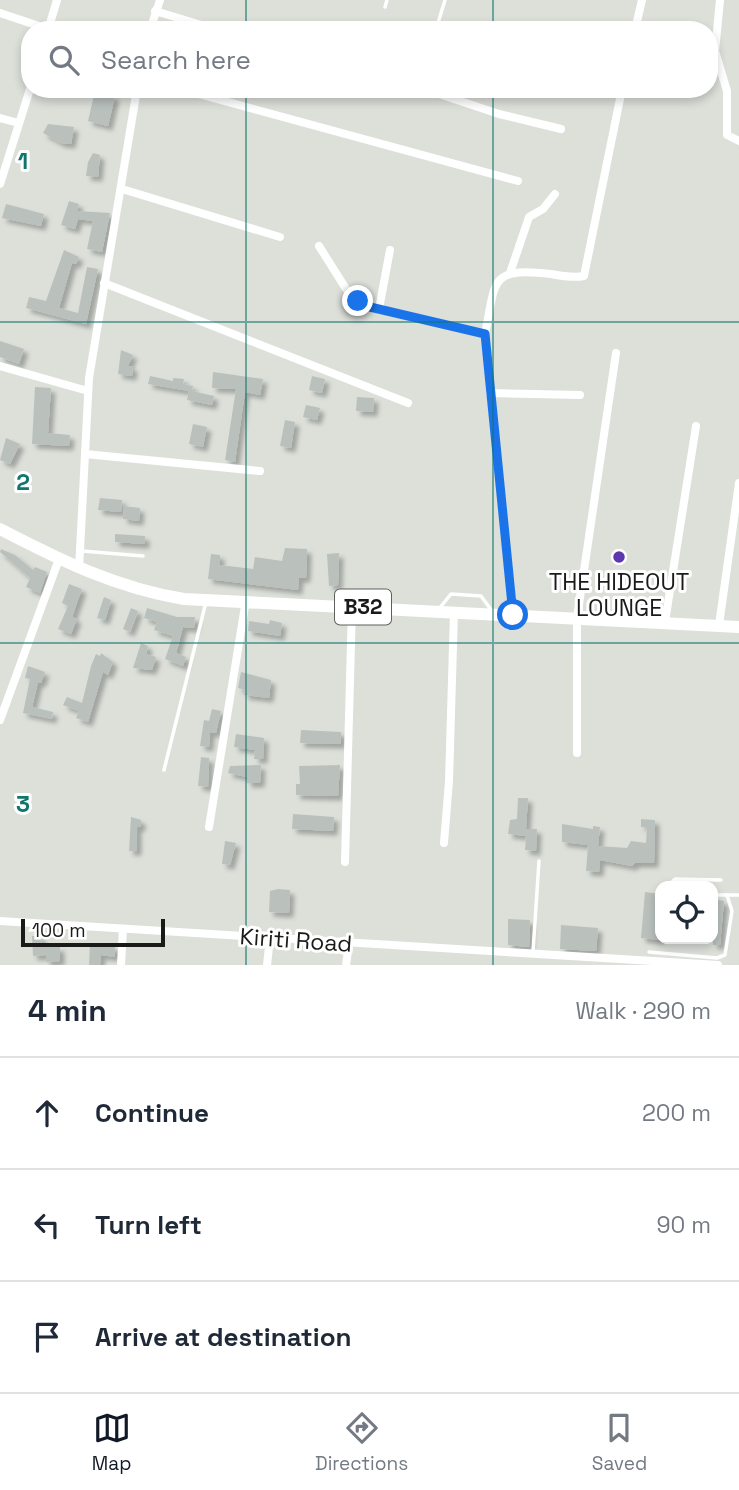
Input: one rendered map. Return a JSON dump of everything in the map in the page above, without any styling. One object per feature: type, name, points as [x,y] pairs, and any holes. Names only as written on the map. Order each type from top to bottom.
[{"type":"highway","name":"B32","points":[[0,529],[79,569],[134,590],[207,600],[739,627]]},
{"type":"street","points":[[50,21],[57,0]]},
{"type":"street","points":[[152,21],[160,0]]},
{"type":"street","points":[[637,21],[642,0]]},
{"type":"street","points":[[718,21],[720,0]]},
{"type":"street","points":[[155,12],[186,21]]},
{"type":"street","points":[[0,13],[24,21]]},
{"type":"street","points":[[718,61],[727,91],[727,135],[739,141]]},
{"type":"street","points":[[0,184],[27,98]]},
{"type":"street","points":[[79,569],[88,391],[136,98]]},
{"type":"street","points":[[213,98],[518,181]]},
{"type":"street","points":[[455,98],[561,129]]},
{"type":"street","points":[[513,615],[485,334],[496,284],[504,274],[521,271],[584,276],[620,98]]},
{"type":"street","points":[[0,117],[19,123]]},
{"type":"street","points":[[122,190],[279,237]]},
{"type":"street","points":[[509,273],[529,217],[543,209],[555,194]]},
{"type":"street","points":[[319,246],[348,292],[358,301],[379,309],[485,334]]},
{"type":"street","points":[[379,309],[390,250]]},
{"type":"street","points":[[104,284],[408,403]]},
{"type":"street","points":[[577,753],[577,618],[616,353]]},
{"type":"street","points":[[0,366],[88,391]]},
{"type":"street","points":[[490,393],[580,395]]},
{"type":"street","points":[[665,622],[696,426]]},
{"type":"street","points":[[85,454],[260,471]]},
{"type":"street","points":[[719,625],[739,483]]},
{"type":"street","points":[[0,720],[59,559]]},
{"type":"street","points":[[209,827],[246,600]]},
{"type":"street","points":[[345,862],[352,607]]},
{"type":"street","points":[[444,843],[449,781],[454,612]]},
{"type":"street","name":"Kiriti Road","points":[[0,921],[533,954],[553,960],[718,965]]},
{"type":"street","points":[[121,965],[123,929]]},
{"type":"street","points":[[267,965],[271,939]]},
{"type":"street","points":[[346,965],[349,944]]},
{"type":"lane","points":[[384,7],[387,0]]},
{"type":"lane","points":[[439,21],[445,0]]},
{"type":"lane","points":[[80,551],[143,556]]},
{"type":"lane","points":[[437,611],[451,594],[485,599],[494,614]]},
{"type":"lane","points":[[164,770],[207,600]]},
{"type":"lane","points":[[533,954],[539,861]]},
{"type":"lane","points":[[673,881],[721,880]]},
{"type":"lane","points":[[718,895],[739,895]]},
{"type":"lane","points":[[649,952],[717,958],[725,955],[732,911],[727,895]]},
{"type":"building","points":[[93,98],[115,98],[108,126],[88,121]]},
{"type":"building","points":[[48,124],[74,127],[71,144],[61,143],[43,133]]},
{"type":"building","points":[[93,153],[100,155],[98,177],[86,176],[88,162]]},
{"type":"building","points":[[69,201],[79,204],[77,211],[110,213],[102,252],[87,249],[93,221],[78,219],[75,229],[61,225]]},
{"type":"building","points":[[6,204],[44,214],[41,226],[2,218]]},
{"type":"building","points":[[64,250],[79,257],[76,264],[72,263],[59,308],[78,313],[87,267],[98,269],[86,324],[26,308],[29,297],[46,301]]},
{"type":"building","points":[[0,341],[24,349],[19,364],[0,357]]},
{"type":"building","points":[[121,350],[133,355],[128,366],[133,367],[132,376],[118,374]]},
{"type":"building","points":[[213,372],[263,379],[260,395],[245,392],[235,462],[225,460],[236,389],[212,388]]},
{"type":"building","points":[[150,376],[173,381],[173,378],[184,379],[183,384],[193,386],[192,391],[214,396],[212,405],[187,400],[189,391],[148,384]]},
{"type":"building","points":[[312,376],[325,379],[322,393],[309,390]]},
{"type":"building","points":[[35,387],[51,388],[48,433],[70,435],[69,446],[32,444]]},
{"type":"building","points":[[357,397],[374,398],[373,412],[356,411]]},
{"type":"building","points":[[306,405],[320,408],[317,420],[303,417]]},
{"type":"building","points":[[285,420],[295,422],[291,448],[280,446]]},
{"type":"building","points":[[193,424],[207,427],[203,447],[189,444]]},
{"type":"building","points":[[6,438],[20,444],[10,464],[0,460]]},
{"type":"building","points":[[100,498],[122,500],[121,512],[98,510]]},
{"type":"building","points":[[124,506],[140,508],[139,521],[123,519]]},
{"type":"building","points":[[115,534],[145,536],[145,544],[115,542]]},
{"type":"building","points":[[285,548],[307,549],[306,578],[299,578],[298,590],[208,579],[211,554],[220,555],[220,565],[253,569],[255,557],[282,561]]},
{"type":"building","points":[[1,549],[15,555],[33,570],[35,567],[47,572],[40,593],[26,587],[30,578],[0,552]]},
{"type":"building","points":[[339,553],[338,585],[329,586],[327,554]]},
{"type":"building","points":[[69,584],[82,589],[72,617],[77,619],[71,634],[58,629],[68,606],[62,603]]},
{"type":"building","points":[[104,597],[111,600],[105,620],[97,618]]},
{"type":"building","points":[[131,608],[138,611],[130,632],[123,629]]},
{"type":"building","points":[[147,608],[177,617],[195,617],[194,628],[183,627],[176,653],[186,657],[183,666],[165,659],[173,636],[154,630],[157,622],[144,618]]},
{"type":"building","points":[[270,620],[282,623],[280,636],[248,631],[249,621],[269,624]]},
{"type":"building","points":[[141,643],[148,646],[146,654],[156,657],[152,670],[133,668]]},
{"type":"building","points":[[101,653],[113,662],[108,675],[103,672],[88,722],[76,718],[79,711],[63,705],[67,697],[82,703],[91,666],[96,654],[100,656]]},
{"type":"building","points":[[28,666],[45,672],[41,683],[38,682],[32,707],[53,712],[52,719],[23,713],[30,679],[25,678]]},
{"type":"building","points":[[241,672],[271,680],[269,698],[244,695],[245,690],[238,688]]},
{"type":"building","points":[[212,709],[221,711],[216,733],[210,732],[209,747],[200,746],[204,720],[209,721]]},
{"type":"building","points":[[301,730],[341,732],[341,744],[300,743]]},
{"type":"building","points":[[236,734],[264,738],[263,759],[254,759],[255,750],[234,747]]},
{"type":"building","points":[[201,757],[209,758],[208,787],[198,786]]},
{"type":"building","points":[[261,765],[260,783],[247,783],[247,777],[228,773],[230,766]]},
{"type":"building","points":[[340,765],[338,796],[296,795],[296,784],[300,784],[299,766]]},
{"type":"building","points":[[518,798],[528,798],[526,829],[537,829],[536,851],[525,850],[526,836],[508,834],[510,820],[517,819]]},
{"type":"building","points":[[293,814],[334,817],[333,831],[292,829]]},
{"type":"building","points":[[131,817],[141,820],[141,827],[137,827],[137,851],[129,851]]},
{"type":"building","points":[[641,819],[655,820],[654,863],[635,863],[632,866],[600,860],[599,872],[586,871],[588,845],[562,842],[562,824],[593,829],[593,826],[600,827],[598,846],[627,848],[631,841],[646,843],[647,827],[641,827]]},
{"type":"building","points":[[225,841],[236,843],[230,865],[222,864]]},
{"type":"building","points":[[290,890],[289,913],[269,912],[270,891]]},
{"type":"building","points":[[645,892],[655,893],[655,939],[641,938]]},
{"type":"building","points":[[718,900],[724,901],[720,945],[713,945],[718,944]]},
{"type":"building","points":[[508,919],[530,920],[529,947],[508,945]]},
{"type":"building","points":[[561,925],[598,928],[596,951],[560,949]]},
{"type":"building","points":[[32,936],[41,936],[42,947],[60,947],[60,961],[46,962],[46,955],[33,956]]},
{"type":"building","points":[[90,943],[115,947],[115,957],[101,955],[100,965],[89,965]]},
{"type":"place","name":"THE HIDEOUT LOUNGE","points":[[619,557]]},
{"type":"route","points":[[358,301],[370,307],[485,334],[513,615]]}]
